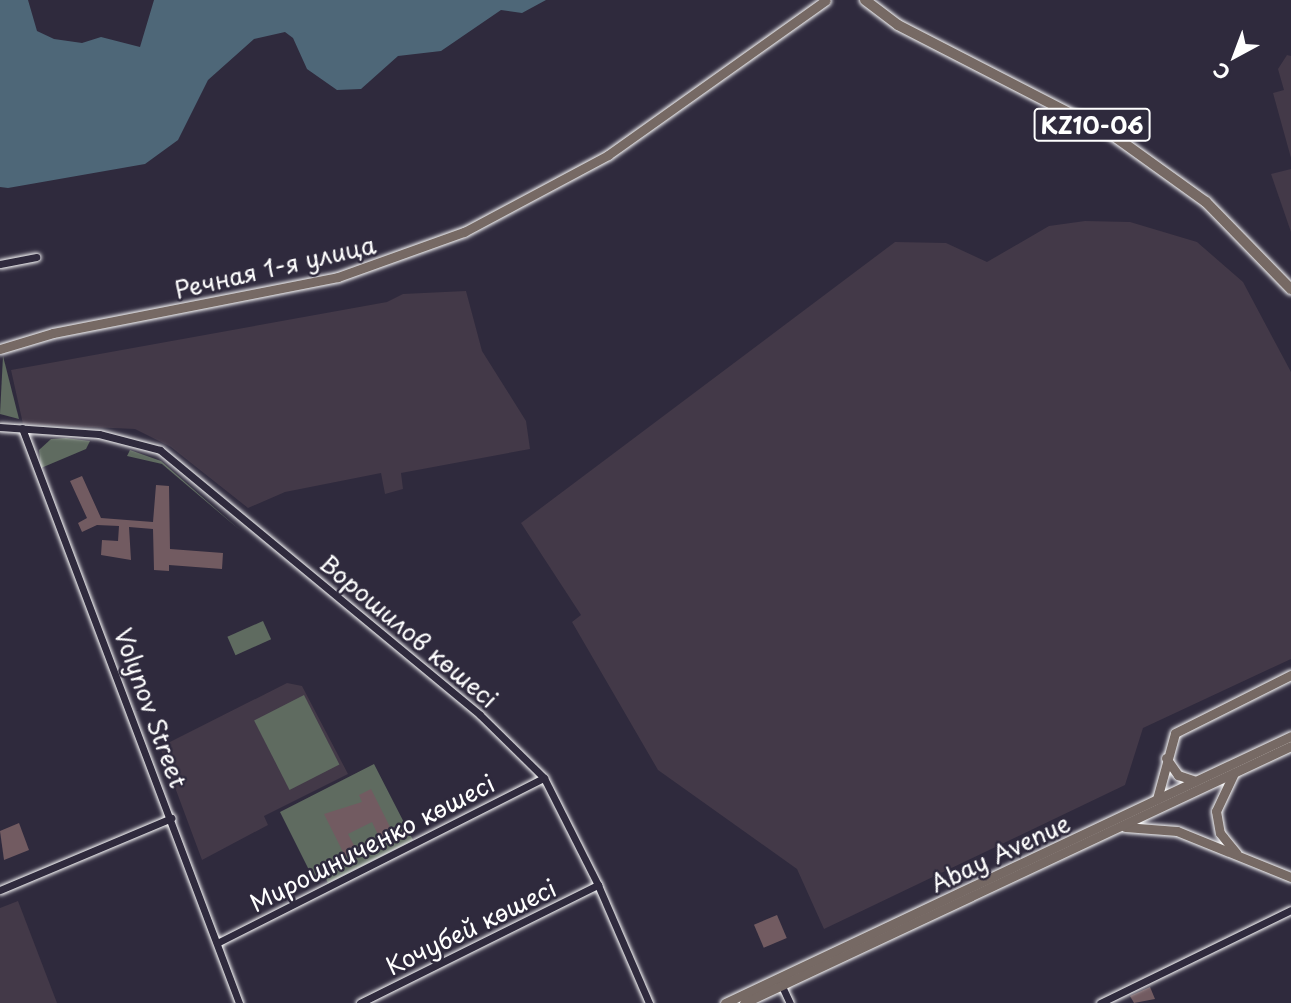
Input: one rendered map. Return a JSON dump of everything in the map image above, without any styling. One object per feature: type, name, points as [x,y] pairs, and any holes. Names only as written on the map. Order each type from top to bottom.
[{"type":"highway","name":"KZ10-06","points":[[865,0],[898,25],[1114,136],[1206,202],[1291,289]]},
{"type":"main road","name":"Речная 1-я улица","points":[[0,349],[53,333],[338,277],[464,232],[608,155],[826,0]]},
{"type":"main road","points":[[1157,799],[1172,739],[1186,724],[1291,675]]},
{"type":"main road","name":"Abay Avenue","points":[[744,1003],[780,982],[1291,736]]},
{"type":"main road","name":"Abay Avenue","points":[[725,1003],[780,982],[1123,826],[1291,746]]},
{"type":"main road","points":[[1166,758],[1178,775],[1195,781]]},
{"type":"main road","points":[[1235,772],[1216,811],[1220,833],[1237,854]]},
{"type":"main road","points":[[1123,826],[1177,831],[1291,877]]},
{"type":"street","points":[[0,264],[36,257]]},
{"type":"street","name":"Ворошилов көшесі","points":[[0,427],[99,434],[160,450],[480,715],[544,778],[598,885],[649,1003]]},
{"type":"street","name":"Volynov Street","points":[[22,428],[239,1003]]},
{"type":"street","name":"Мирошниченко көшесі","points":[[217,943],[544,778]]},
{"type":"street","points":[[0,890],[171,818]]},
{"type":"street","name":"Кочубей көшесі","points":[[360,1003],[598,885]]},
{"type":"street","points":[[1100,1003],[1291,910]]},
{"type":"street","points":[[780,982],[790,1003]]},
{"type":"shaded area","points":[[1287,55],[1291,56],[1291,158],[1273,93],[1284,90],[1278,69]]},
{"type":"shaded area","points":[[1291,169],[1291,232],[1271,174]]},
{"type":"shaded area","points":[[1085,221],[1130,222],[1197,242],[1243,282],[1291,372],[1291,659],[1143,728],[1125,785],[824,929],[797,869],[658,770],[572,622],[581,615],[521,523],[895,242],[946,243],[987,262],[1049,226]]},
{"type":"shaded area","points":[[466,291],[482,351],[526,421],[530,449],[401,473],[403,489],[385,494],[381,473],[285,492],[248,508],[171,447],[135,429],[23,424],[11,370],[387,302],[403,294]]},
{"type":"shaded area","points":[[287,683],[302,686],[348,774],[264,816],[268,825],[202,860],[160,747]]},
{"type":"shaded area","points":[[18,901],[57,1003],[0,1003],[0,908]]},
{"type":"green space","points":[[3,356],[19,419],[0,414]]},
{"type":"green space","points":[[51,439],[90,441],[86,449],[41,468],[39,450]]},
{"type":"green space","points":[[130,450],[161,461],[241,531],[162,464],[127,456]]},
{"type":"green space","points":[[263,621],[271,639],[236,655],[227,637]]},
{"type":"green space","points":[[304,695],[339,764],[290,790],[254,720]]},
{"type":"green space","points":[[374,764],[413,840],[328,883],[325,877],[315,882],[280,812]]},
{"type":"water","points":[[0,0],[28,0],[37,31],[54,39],[82,43],[101,37],[140,47],[154,0],[546,0],[522,13],[501,10],[441,51],[398,56],[361,89],[337,90],[307,69],[293,38],[285,32],[254,39],[208,80],[178,140],[145,164],[8,188],[0,187]]},
{"type":"building","points":[[82,476],[101,518],[153,522],[156,485],[169,486],[170,549],[223,553],[222,569],[169,565],[169,571],[154,570],[153,529],[129,527],[131,560],[101,555],[102,540],[118,541],[119,526],[97,525],[82,532],[78,523],[87,518],[70,481]]},
{"type":"building","points":[[371,789],[394,835],[381,841],[372,822],[348,834],[357,851],[345,856],[324,814],[362,802],[359,795]]},
{"type":"building","points":[[19,823],[29,850],[4,860],[0,831]]},
{"type":"building","points":[[777,915],[787,938],[764,948],[754,925]]},
{"type":"building","points":[[1150,987],[1155,999],[1134,1003],[1130,996]]}]
